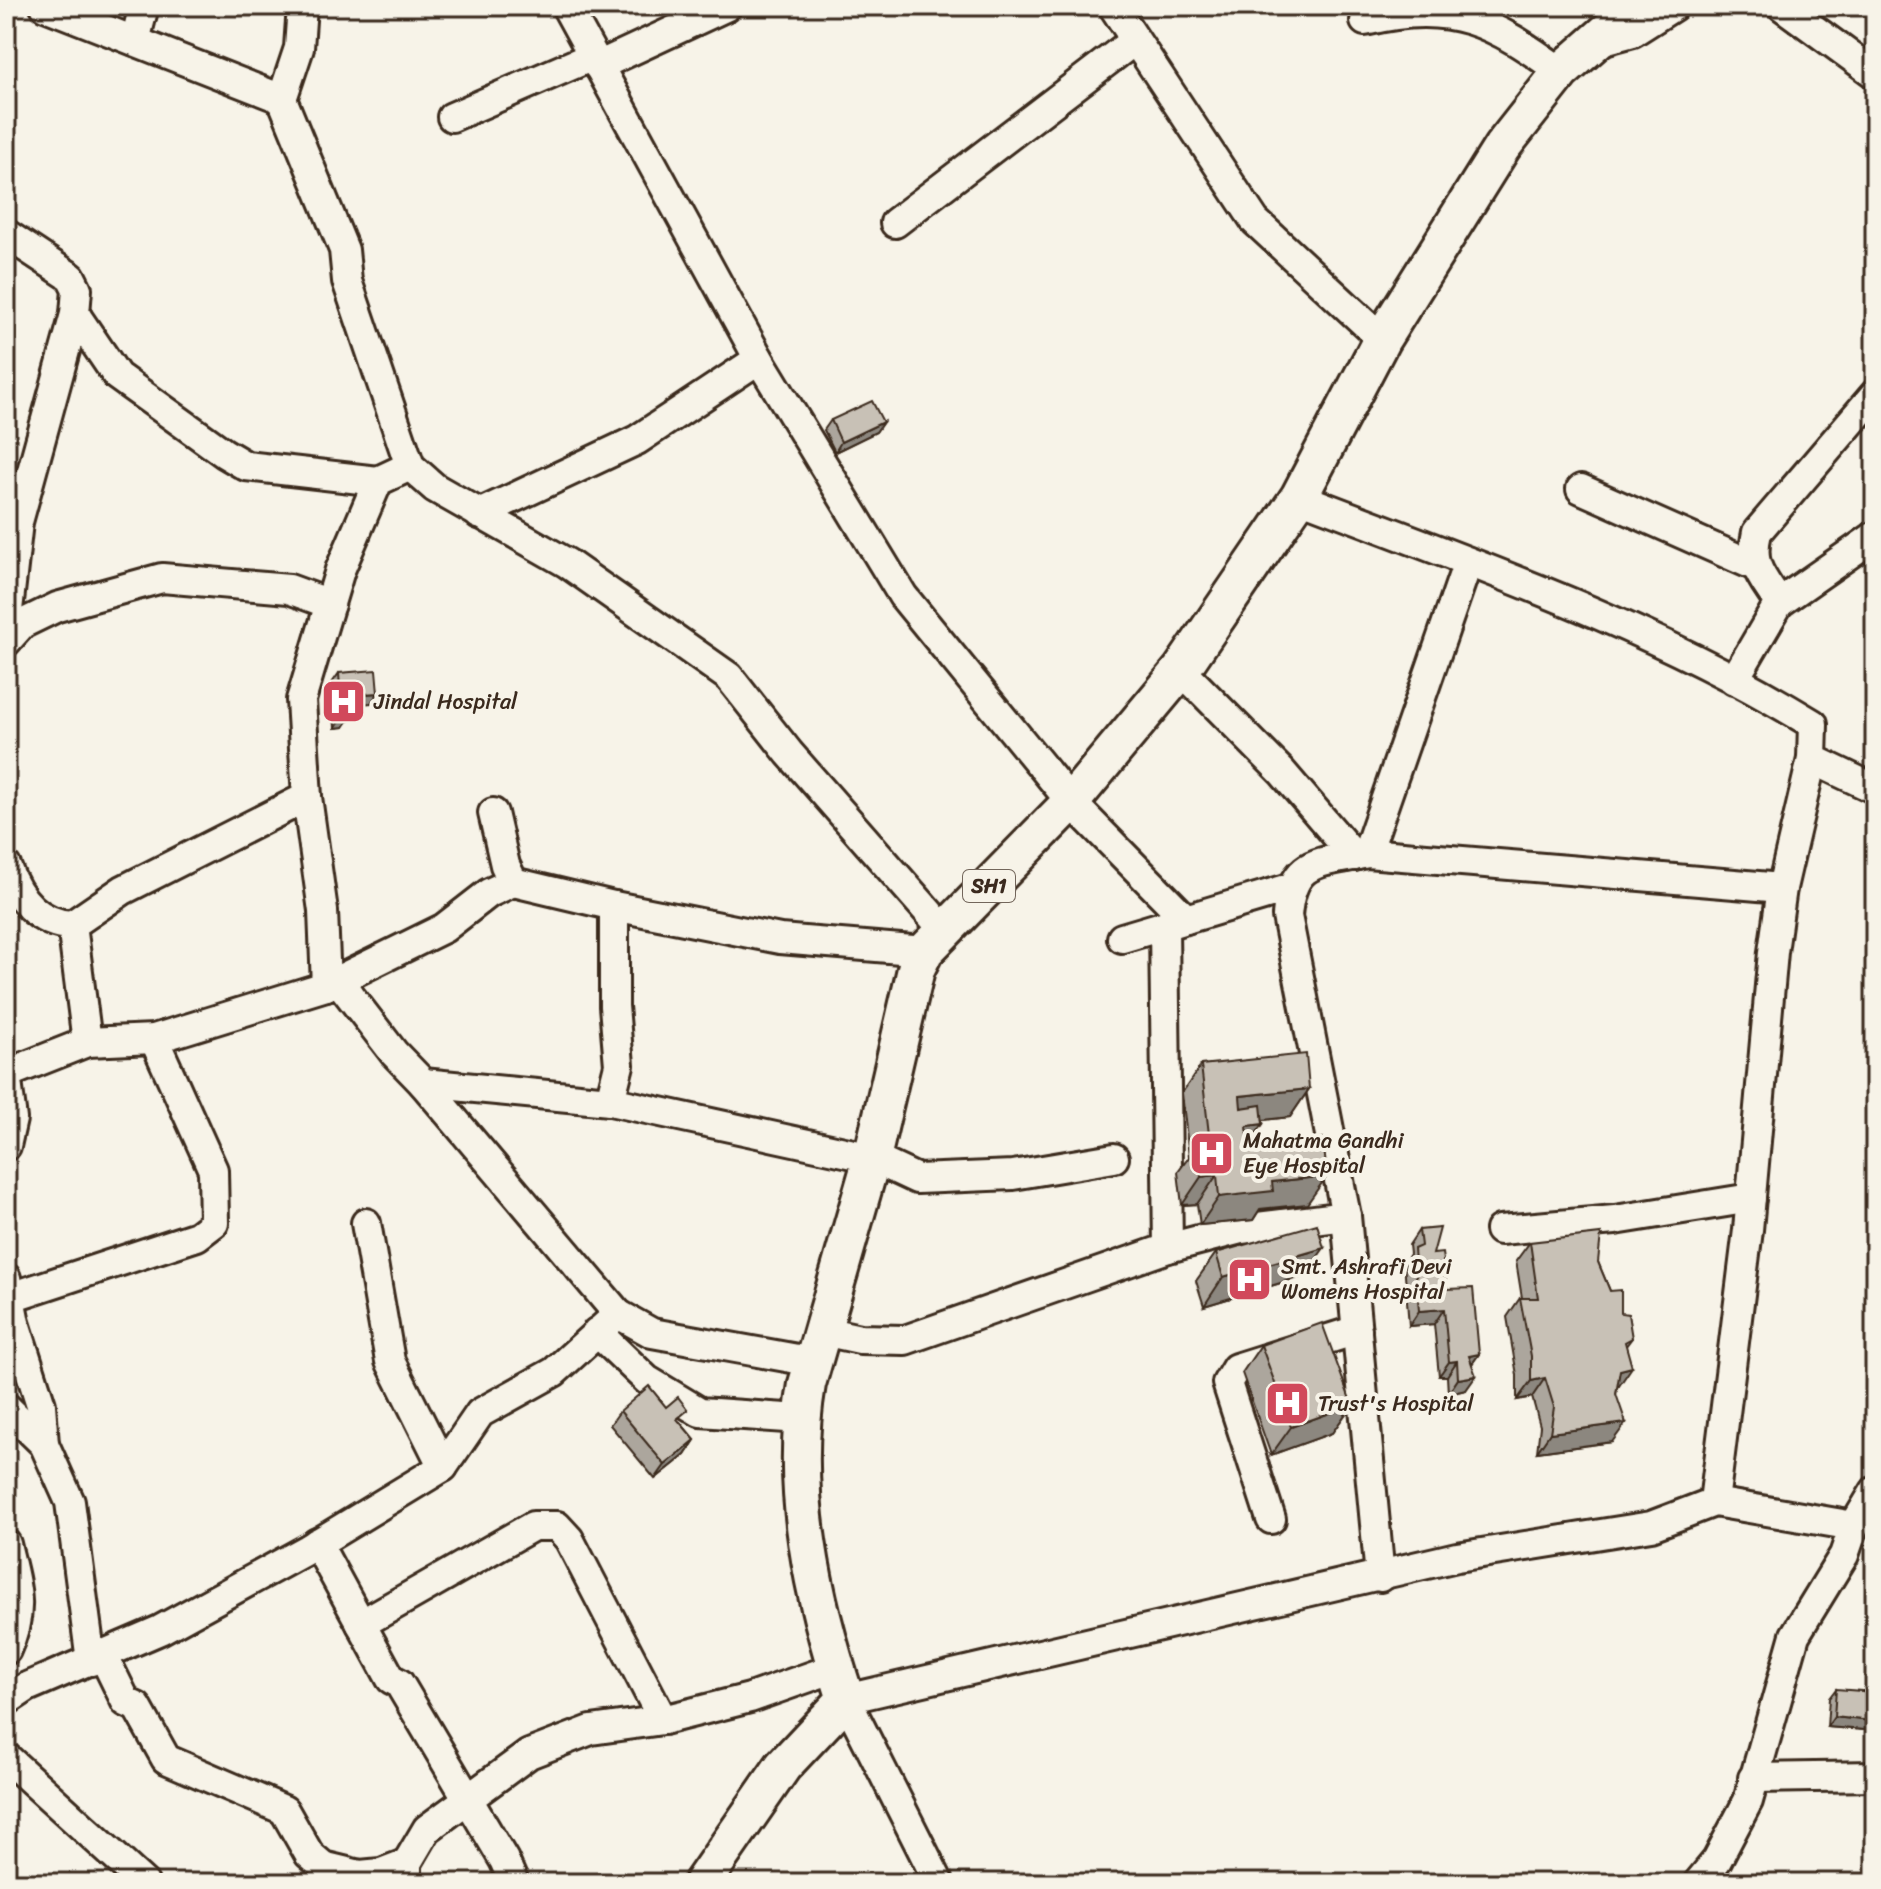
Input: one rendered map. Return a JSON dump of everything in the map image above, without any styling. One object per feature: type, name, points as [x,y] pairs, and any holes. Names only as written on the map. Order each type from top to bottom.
[{"type":"main road","name":"SH1","points":[[840,1683],[820,1613],[804,1518],[801,1419],[872,1158],[907,998],[935,941],[1071,802],[1181,670],[1299,497],[1382,339],[1502,147],[1561,72],[1626,7]]},
{"type":"main road","points":[[702,1883],[840,1683]]},
{"type":"street","points":[[45,6],[282,99]]},
{"type":"street","points":[[135,41],[144,6]]},
{"type":"street","points":[[302,6],[299,48],[282,99],[344,250],[347,281],[410,466],[435,488],[567,563],[729,677],[935,941]]},
{"type":"street","points":[[566,6],[759,359],[903,596],[1071,802],[1175,922],[1168,1248]]},
{"type":"street","points":[[452,117],[727,6]]},
{"type":"street","points":[[1113,6],[1255,221],[1382,339]]},
{"type":"street","points":[[1590,43],[1633,32],[1674,6]]},
{"type":"street","points":[[1782,6],[1875,74]]},
{"type":"street","points":[[1365,21],[1400,10],[1440,9],[1492,25],[1561,72]]},
{"type":"street","points":[[895,223],[1135,40]]},
{"type":"street","points":[[6,234],[71,277],[77,289],[75,314],[18,522],[6,628]]},
{"type":"street","points":[[75,314],[117,376],[246,466],[378,481],[410,466]]},
{"type":"street","points":[[479,514],[637,440],[759,359]]},
{"type":"street","points":[[1779,603],[1755,566],[1752,554],[1757,532],[1875,394]]},
{"type":"street","points":[[378,481],[340,570],[301,700],[307,797],[332,982],[423,1083],[608,1323],[647,1380],[700,1412],[801,1419]]},
{"type":"street","points":[[1581,489],[1755,566]]},
{"type":"street","points":[[1299,497],[1643,634],[1813,724],[1812,759],[1782,888],[1751,1198],[1714,1502]]},
{"type":"street","points":[[1734,680],[1779,603],[1875,536]]},
{"type":"street","points":[[1360,855],[1468,562]]},
{"type":"street","points":[[6,642],[22,624],[57,607],[162,578],[289,589],[330,604]]},
{"type":"street","points":[[1181,670],[1360,855]]},
{"type":"street","points":[[1812,759],[1875,789]]},
{"type":"street","points":[[6,866],[25,904],[53,924],[72,925],[123,890],[307,797]]},
{"type":"street","points":[[493,813],[505,865],[513,882]]},
{"type":"street","points":[[1380,1577],[1346,1216],[1287,916],[1290,888],[1306,867],[1360,855],[1782,888]]},
{"type":"street","points":[[6,1146],[12,1119],[6,1074],[87,1042],[154,1039],[332,982],[444,928],[489,893],[513,882],[780,939],[935,941]]},
{"type":"street","points":[[1122,938],[1290,888]]},
{"type":"street","points":[[610,1101],[619,1065],[614,1006],[614,906]]},
{"type":"street","points":[[72,925],[87,1042]]},
{"type":"street","points":[[154,1039],[213,1170],[214,1223],[197,1236],[9,1288],[15,1323],[41,1405],[44,1444],[70,1502],[97,1658],[126,1702],[137,1707],[166,1759],[284,1810],[309,1854],[323,1866],[360,1875],[407,1873],[427,1829],[529,1754],[591,1730],[663,1720],[750,1698],[1380,1577],[1457,1557],[1651,1526],[1714,1502],[1864,1532]]},
{"type":"street","points":[[423,1083],[610,1101],[872,1158],[917,1179],[1013,1175],[1114,1158]]},
{"type":"street","points":[[1500,1230],[1615,1220],[1751,1198]]},
{"type":"street","points":[[608,1323],[652,1333],[819,1346],[860,1339],[905,1340],[1168,1248],[1241,1229],[1346,1216]]},
{"type":"street","points":[[366,1223],[390,1361],[443,1467]]},
{"type":"street","points":[[6,1701],[27,1687],[160,1630],[317,1543],[443,1467],[480,1413],[554,1372],[608,1323]]},
{"type":"street","points":[[1271,1519],[1227,1383],[1229,1377],[1236,1368],[1357,1330]]},
{"type":"street","points":[[6,1407],[44,1444]]},
{"type":"street","points":[[1698,1883],[1730,1836],[1748,1801],[1795,1635],[1844,1555],[1864,1532],[1875,1491]]},
{"type":"street","points":[[361,1624],[533,1526],[557,1526],[569,1539],[663,1720]]},
{"type":"street","points":[[317,1543],[361,1624],[504,1860],[514,1883]]},
{"type":"street","points":[[6,1544],[19,1601],[16,1628],[6,1650]]},
{"type":"street","points":[[840,1683],[939,1883]]},
{"type":"street","points":[[6,1757],[144,1883]]},
{"type":"street","points":[[1753,1778],[1875,1776]]},
{"type":"building","points":[[872,401],[883,422],[841,442],[831,420]]},
{"type":"building","points":[[376,670],[378,693],[349,695],[351,717],[342,718],[339,673]]},
{"type":"building","points":[[1306,1054],[1309,1089],[1240,1096],[1241,1108],[1261,1105],[1263,1124],[1247,1126],[1249,1146],[1323,1138],[1327,1176],[1272,1182],[1273,1191],[1219,1197],[1217,1175],[1201,1177],[1198,1144],[1210,1143],[1201,1065]]},
{"type":"building","points":[[1317,1224],[1324,1248],[1223,1277],[1216,1253]]},
{"type":"building","points":[[1440,1228],[1433,1254],[1442,1253],[1447,1289],[1473,1288],[1479,1354],[1469,1356],[1476,1376],[1458,1379],[1457,1361],[1449,1362],[1444,1309],[1419,1311],[1414,1249],[1421,1246],[1419,1230]]},
{"type":"building","points":[[1601,1234],[1598,1262],[1610,1291],[1621,1290],[1621,1313],[1628,1314],[1632,1338],[1625,1342],[1632,1367],[1620,1370],[1616,1394],[1626,1423],[1550,1433],[1554,1407],[1545,1378],[1531,1381],[1531,1356],[1520,1298],[1538,1298],[1530,1242]]},
{"type":"building","points":[[1322,1323],[1352,1405],[1291,1427],[1261,1345]]},
{"type":"building","points":[[649,1386],[666,1407],[678,1397],[688,1410],[677,1419],[695,1440],[665,1465],[620,1411]]},
{"type":"building","points":[[1836,1689],[1874,1692],[1872,1721],[1834,1717]]},
{"type":"place","name":"Jindal Hospital","points":[[343,701]]},
{"type":"place","name":"Mahatma Gandhi Eye Hospital","points":[[1212,1153]]},
{"type":"place","name":"Smt. Ashrafi Devi Womens Hospital","points":[[1250,1279]]},
{"type":"place","name":"Trust's Hospital","points":[[1287,1403]]}]
